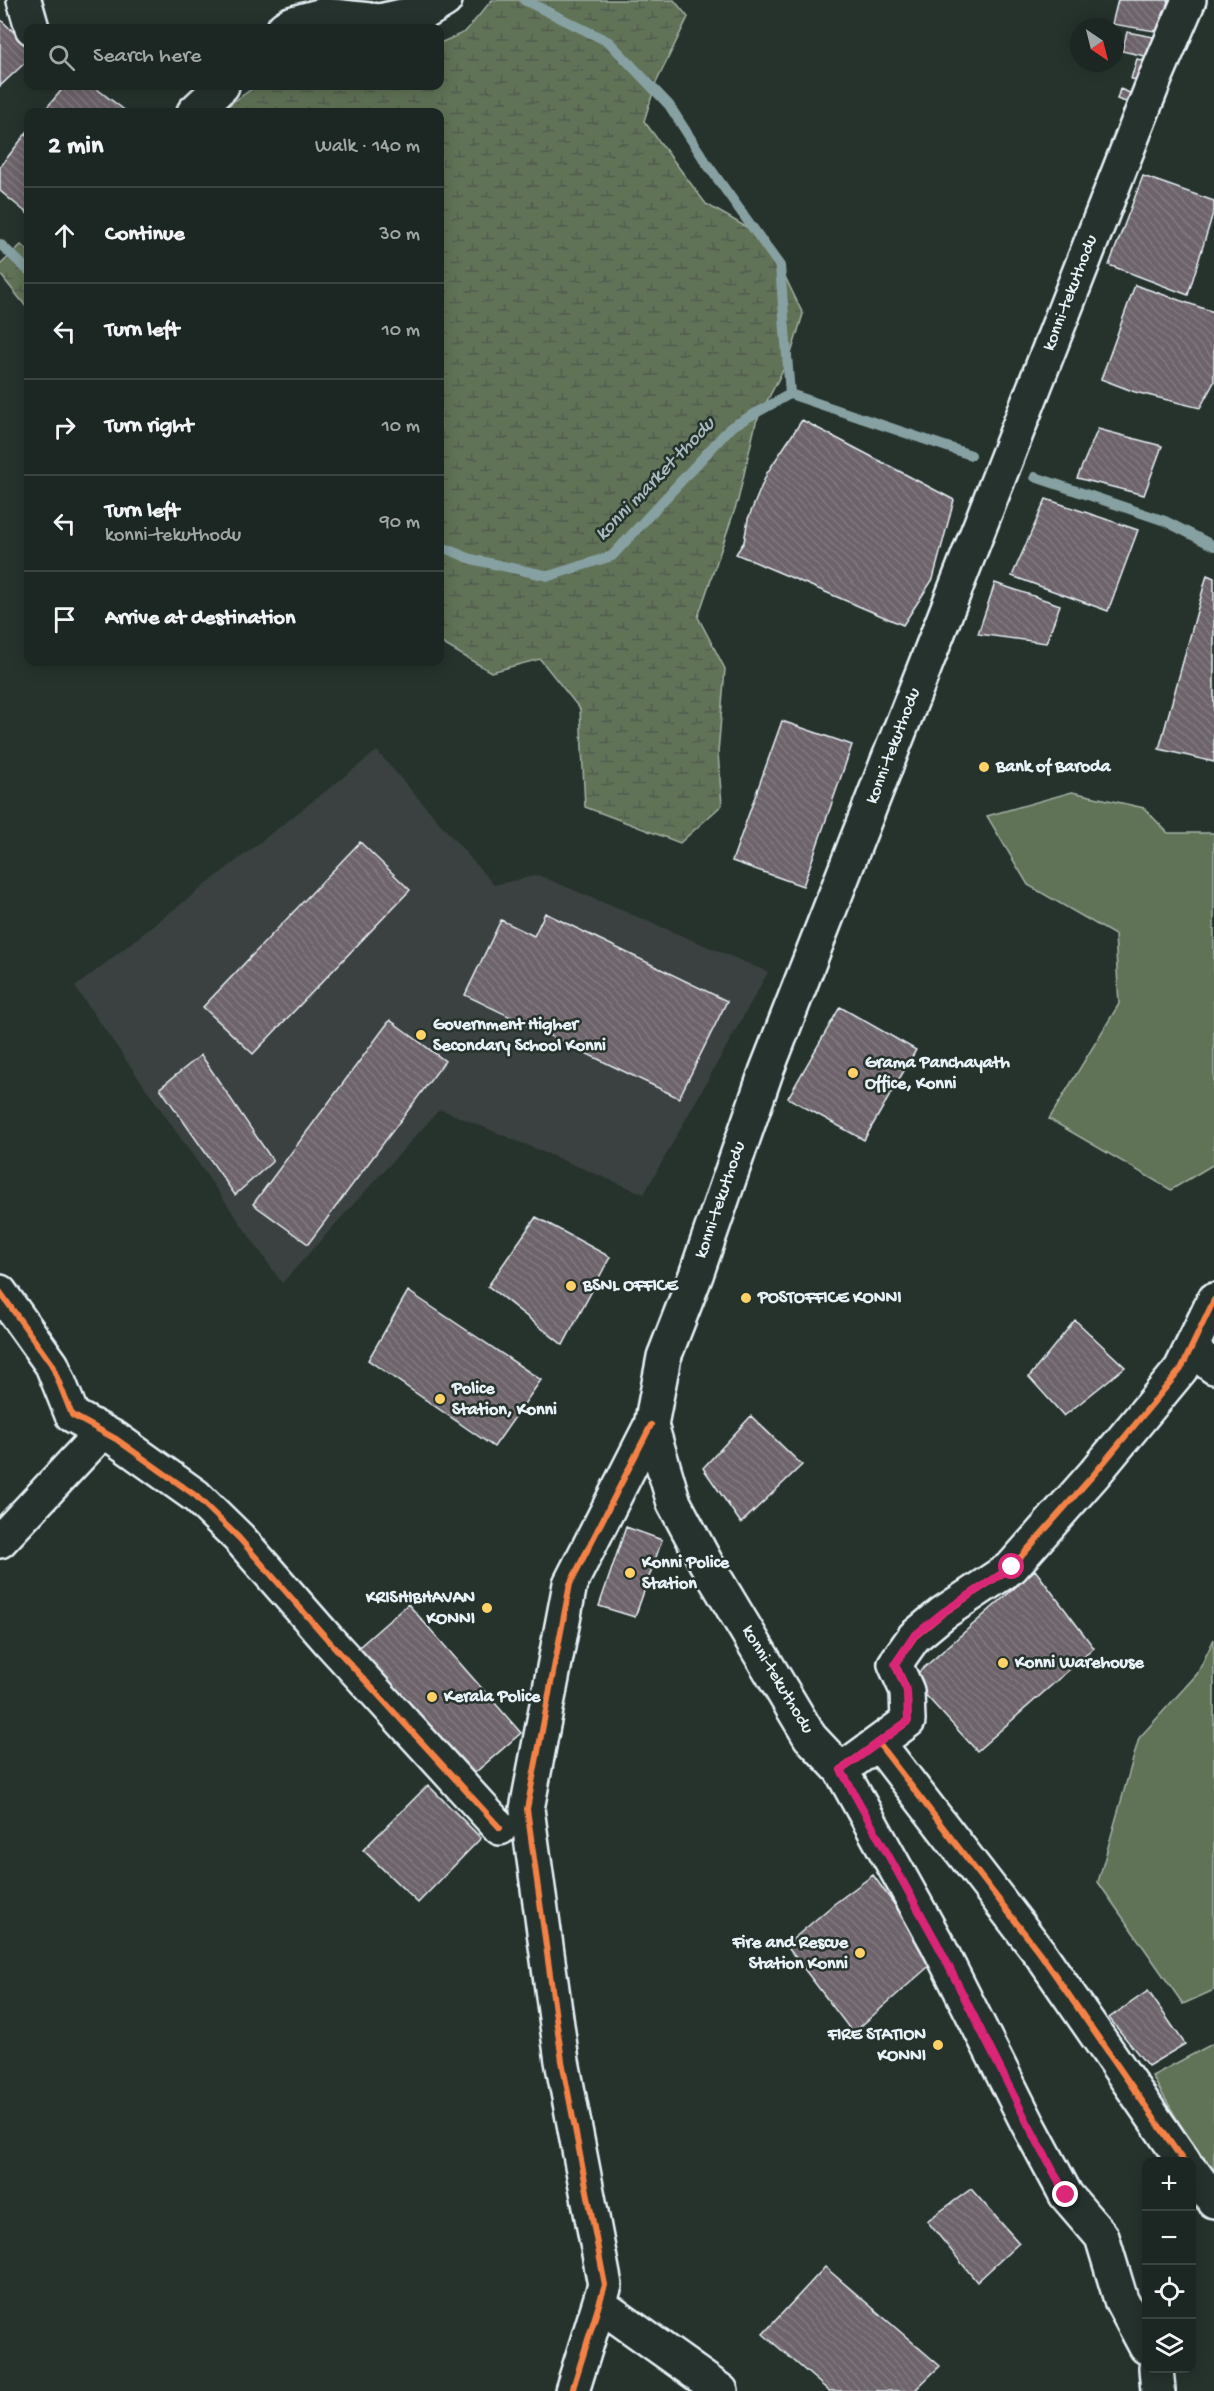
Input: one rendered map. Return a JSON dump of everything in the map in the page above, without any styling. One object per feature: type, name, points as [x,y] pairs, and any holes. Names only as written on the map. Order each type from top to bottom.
[{"type":"street","points":[[24,0],[31,24]]},
{"type":"street","points":[[290,24],[323,15],[379,21],[429,10],[445,0]]},
{"type":"street","name":"konni-tekuthodu","points":[[1142,2339],[1121,2300],[1102,2237],[1066,2195],[938,1945],[841,1770],[810,1737],[706,1563],[674,1503],[651,1425],[664,1358],[696,1275],[766,1072],[1155,79],[1189,0]]},
{"type":"street","points":[[198,108],[218,90]]},
{"type":"street","points":[[0,1292],[52,1365],[72,1415],[116,1439],[196,1496],[239,1538],[329,1641],[500,1828]]},
{"type":"street","points":[[841,1770],[908,1721],[907,1691],[895,1664],[914,1636],[942,1613],[1012,1567],[1117,1448],[1181,1369],[1203,1358],[1214,1300]]},
{"type":"street","points":[[572,2391],[605,2285],[562,2061],[527,1809],[570,1584],[651,1425]]},
{"type":"street","points":[[0,1541],[102,1432]]},
{"type":"street","points":[[879,1744],[1042,1956],[1181,2157]]},
{"type":"street","points":[[1196,2178],[1214,2201]]},
{"type":"street","points":[[599,2304],[721,2391]]},
{"type":"street","points":[[1156,2373],[1158,2391]]},
{"type":"shaded area","name":"Government Higher Secondary School Konni","points":[[377,751],[494,885],[538,875],[768,972],[644,1194],[440,1109],[282,1283],[75,987]]},
{"type":"green space","points":[[492,0],[674,0],[688,17],[656,83],[644,121],[706,204],[767,239],[803,314],[790,357],[756,422],[738,500],[698,617],[725,669],[718,753],[722,805],[680,843],[585,807],[580,709],[540,659],[491,672],[444,644],[444,108],[225,108],[250,90],[444,90],[444,41],[465,32]]},
{"type":"green space","points":[[21,245],[24,247],[24,304],[0,274],[0,265]]},
{"type":"green space","points":[[1072,792],[1144,808],[1168,833],[1214,833],[1214,1164],[1171,1190],[1049,1119],[1119,1004],[1115,935],[1028,885],[987,816]]},
{"type":"green space","points":[[1214,1639],[1214,1990],[1183,2004],[1098,1882],[1139,1738],[1197,1674]]},
{"type":"green space","points":[[1214,2043],[1214,2183],[1152,2076]]},
{"type":"building","points":[[1118,0],[1168,0],[1161,32],[1124,26],[1124,18],[1114,18]]},
{"type":"building","points":[[0,19],[24,42],[24,64],[0,86]]},
{"type":"building","points":[[1127,32],[1159,38],[1154,58],[1124,51]]},
{"type":"building","points":[[1137,59],[1150,62],[1145,80],[1131,79]]},
{"type":"building","points":[[1120,89],[1140,94],[1135,105],[1117,99]]},
{"type":"building","points":[[62,90],[98,90],[122,108],[46,108]]},
{"type":"building","points":[[24,136],[24,211],[0,191],[0,167]]},
{"type":"building","points":[[1143,176],[1214,201],[1214,210],[1188,295],[1109,265]]},
{"type":"building","points":[[1135,285],[1214,312],[1214,382],[1200,408],[1135,392],[1101,379]]},
{"type":"building","points":[[802,420],[954,500],[933,579],[903,625],[736,554],[744,542],[748,519],[767,473]]},
{"type":"building","points":[[1098,429],[1162,446],[1144,495],[1077,478]]},
{"type":"building","points":[[1046,499],[1138,530],[1108,611],[1012,576]]},
{"type":"building","points":[[1207,575],[1214,578],[1214,762],[1159,749]]},
{"type":"building","points":[[995,583],[1060,605],[1046,643],[978,634]]},
{"type":"building","points":[[782,721],[852,745],[803,886],[732,861]]},
{"type":"building","points":[[360,842],[410,890],[253,1054],[203,1007]]},
{"type":"building","points":[[545,913],[727,1001],[679,1098],[465,995],[501,920],[534,936]]},
{"type":"building","name":"Grama Panchayath Office, Konni","points":[[840,1007],[916,1050],[864,1140],[788,1098]]},
{"type":"building","points":[[390,1020],[445,1061],[308,1244],[253,1204]]},
{"type":"building","points":[[201,1055],[273,1161],[235,1195],[160,1088]]},
{"type":"building","points":[[536,1217],[610,1257],[563,1345],[488,1286]]},
{"type":"building","points":[[408,1291],[541,1380],[494,1447],[368,1360]]},
{"type":"building","points":[[1075,1320],[1125,1367],[1064,1416],[1029,1377]]},
{"type":"building","points":[[751,1416],[802,1465],[741,1523],[703,1468]]},
{"type":"building","name":"Konni Police Station","points":[[626,1527],[662,1540],[635,1617],[599,1606]]},
{"type":"building","name":"Konni Warehouse","points":[[1035,1570],[1094,1648],[977,1751],[911,1679]]},
{"type":"building","name":"Kerala Police","points":[[408,1604],[521,1733],[455,1790],[342,1662]]},
{"type":"building","points":[[428,1785],[481,1838],[418,1903],[363,1850]]},
{"type":"building","name":"Fire and Rescue Station Konni","points":[[873,1875],[935,1961],[853,2033],[786,1945],[834,1904]]},
{"type":"building","points":[[1148,1991],[1185,2044],[1148,2066],[1109,2018]]},
{"type":"building","points":[[971,2189],[1019,2243],[977,2282],[927,2221]]},
{"type":"building","points":[[825,2267],[940,2366],[914,2391],[829,2391],[763,2334]]},
{"type":"waterway","points":[[524,0],[609,42],[669,105],[707,164],[780,266],[790,394],[971,455]]},
{"type":"waterway","name":"konni market thodu","points":[[0,244],[24,266]]},
{"type":"waterway","name":"konni market thodu","points":[[444,548],[471,559],[549,576],[612,556],[731,427],[790,394]]},
{"type":"waterway","points":[[1035,477],[1165,521],[1214,546]]},
{"type":"cycle path","points":[[0,1292],[52,1365],[72,1415],[116,1439],[196,1496],[239,1538],[329,1641],[500,1828]]},
{"type":"cycle path","points":[[841,1770],[908,1721],[907,1691],[895,1664],[914,1637],[943,1613],[1012,1567],[1095,1473],[1181,1369],[1214,1300]]},
{"type":"cycle path","points":[[572,2391],[605,2285],[562,2061],[527,1809],[570,1584],[651,1425]]},
{"type":"cycle path","points":[[879,1744],[1042,1956],[1181,2157]]},
{"type":"place","name":"Bank of Baroda","points":[[984,767]]},
{"type":"place","name":"Government Higher Secondary School Konni","points":[[421,1035]]},
{"type":"place","name":"Grama Panchayath Office, Konni","points":[[853,1073]]},
{"type":"place","name":"BSNL OFFICE","points":[[571,1286]]},
{"type":"place","name":"POSTOFFICE KONNI","points":[[746,1298]]},
{"type":"place","name":"Police Station, Konni","points":[[440,1399]]},
{"type":"place","name":"Konni Police Station","points":[[630,1573]]},
{"type":"place","name":"KRISHIBHAVAN KONNI","points":[[487,1608]]},
{"type":"place","name":"Konni Warehouse","points":[[1003,1663]]},
{"type":"place","name":"Kerala Police","points":[[432,1697]]},
{"type":"place","name":"Fire and Rescue Station Konni","points":[[860,1953]]},
{"type":"place","name":"FIRE STATION KONNI","points":[[938,2045]]},
{"type":"route","points":[[1012,1567],[942,1613],[914,1636],[895,1664],[907,1691],[908,1721],[841,1770],[938,1945],[1066,2195]]}]
